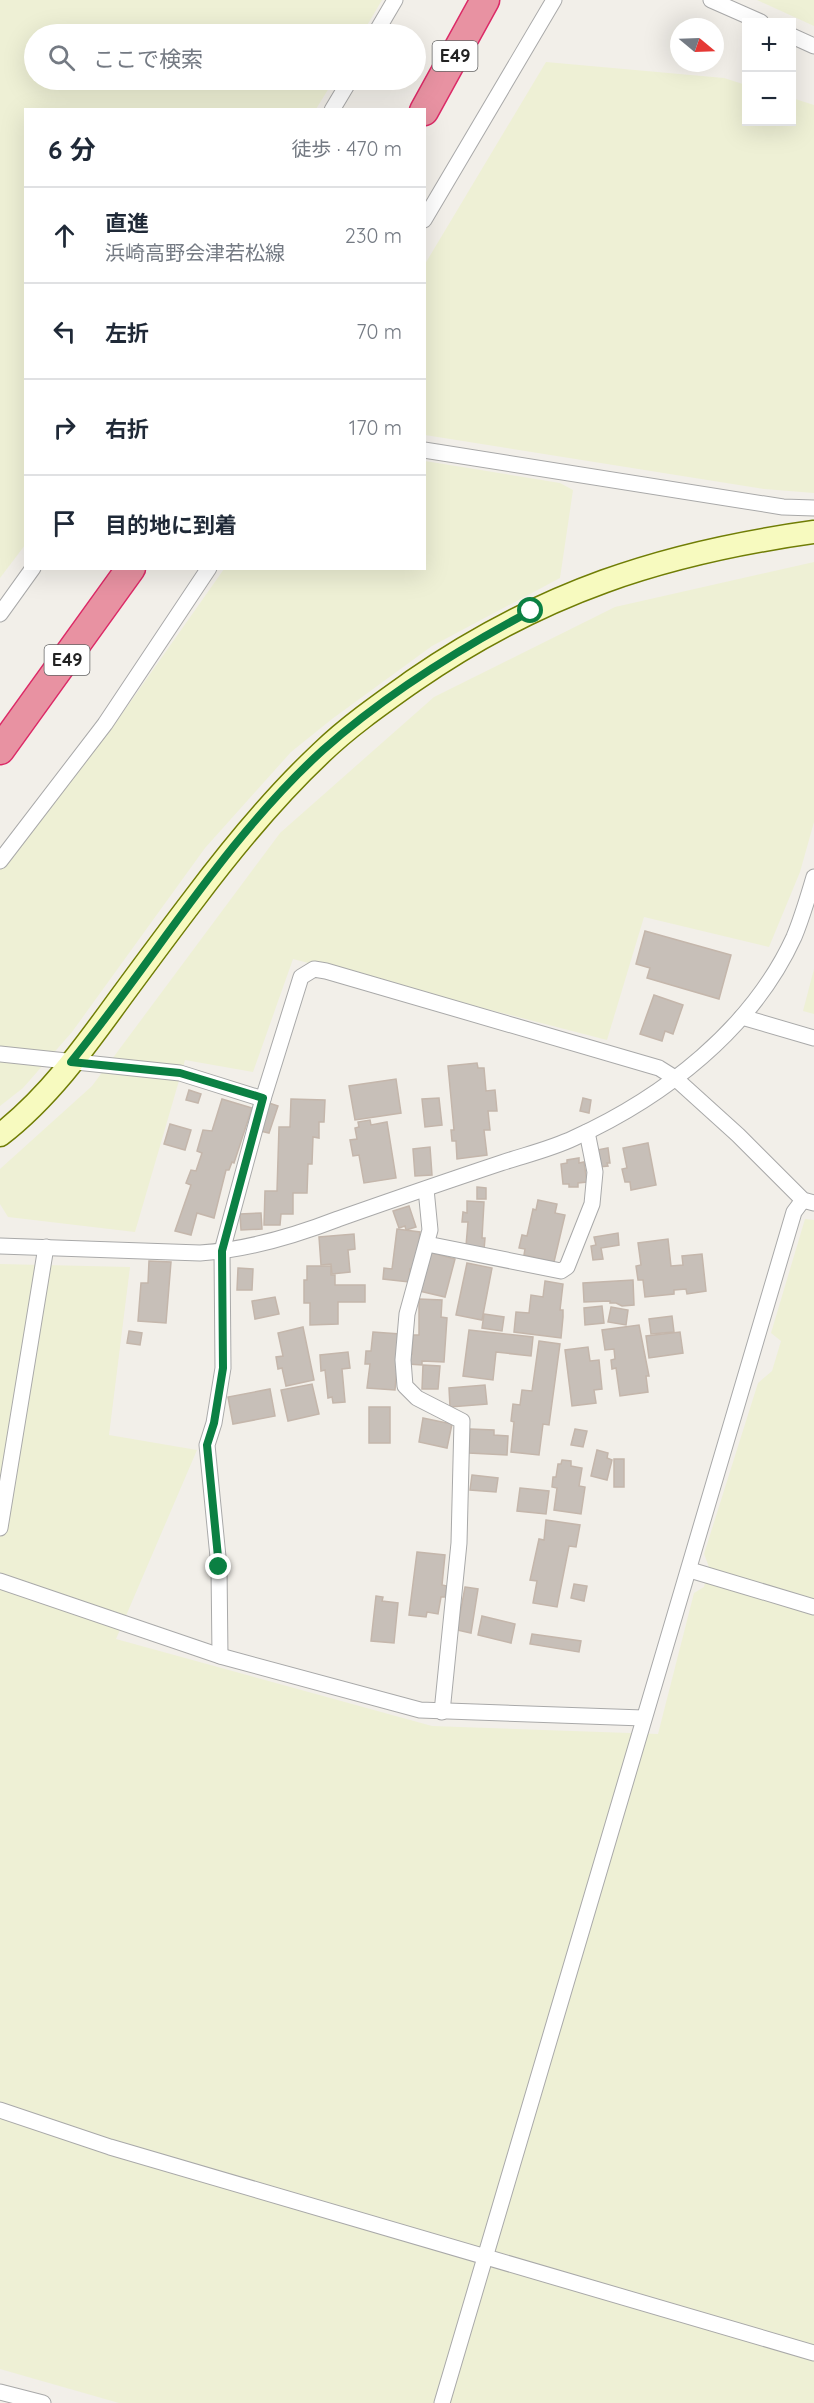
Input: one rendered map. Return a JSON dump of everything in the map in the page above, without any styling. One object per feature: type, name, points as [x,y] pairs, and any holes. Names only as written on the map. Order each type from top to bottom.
[{"type":"highway","name":"E49","points":[[426,108],[485,0]]},
{"type":"highway","name":"E49","points":[[0,750],[130,570]]},
{"type":"main road","points":[[0,1135],[19,1119],[71,1062],[254,823],[323,751],[389,697],[483,636],[541,607],[611,578],[681,556],[716,548],[814,532]]},
{"type":"street","points":[[381,24],[395,0]]},
{"type":"street","points":[[426,217],[554,0]]},
{"type":"street","points":[[711,0],[752,18]]},
{"type":"street","points":[[796,38],[814,46]]},
{"type":"street","points":[[333,108],[344,90]]},
{"type":"street","points":[[426,450],[783,507],[814,508]]},
{"type":"street","points":[[0,614],[32,570]]},
{"type":"street","points":[[0,861],[105,724],[208,570]]},
{"type":"street","points":[[0,1246],[222,1251],[302,1233],[573,1139],[633,1108],[675,1078],[742,1017],[782,960],[794,936],[814,877]]},
{"type":"street","points":[[220,1656],[219,1567],[207,1445],[214,1423],[223,1368],[222,1251],[263,1098],[301,977],[314,969],[659,1068],[675,1078],[808,1202],[794,1212],[442,2403]]},
{"type":"street","points":[[742,1017],[814,1038]]},
{"type":"street","points":[[0,1054],[180,1073],[263,1098]]},
{"type":"street","points":[[427,1244],[561,1271],[567,1267],[592,1204],[595,1172],[587,1132]]},
{"type":"street","points":[[426,1189],[430,1230],[407,1314],[403,1360],[405,1386],[417,1398],[462,1421],[459,1543],[442,1712]]},
{"type":"street","points":[[0,1528],[46,1247]]},
{"type":"street","points":[[690,1570],[814,1607]]},
{"type":"street","points":[[0,1581],[220,1656],[420,1710],[643,1718]]},
{"type":"street","points":[[0,2110],[110,2147],[814,2353]]},
{"type":"street","points":[[0,2392],[43,2403]]},
{"type":"green space","points":[[0,0],[382,0],[368,24],[24,24],[24,90],[328,90],[317,108],[24,108],[24,546],[0,578]]},
{"type":"green space","points":[[757,0],[814,0],[814,26]]},
{"type":"green space","points":[[546,62],[724,78],[742,84],[742,126],[796,126],[796,99],[814,105],[814,493],[764,489],[426,435],[426,262]]},
{"type":"green space","points":[[426,461],[560,483],[573,490],[560,578],[432,646],[291,752],[205,848],[72,1032],[23,1088],[0,1106],[0,870],[112,728],[223,570],[426,570]]},
{"type":"green space","points":[[814,562],[814,822],[800,872],[769,947],[644,917],[607,1040],[293,959],[253,1072],[185,1060],[135,1232],[8,1217],[0,1204],[0,1169],[92,1086],[280,833],[434,697],[615,607]]},
{"type":"green space","points":[[814,969],[814,1014],[803,1011]]},
{"type":"green space","points":[[805,1219],[814,1220],[814,2403],[119,2403],[0,2369],[0,1264],[130,1267],[109,1435],[197,1450],[116,1639],[432,1726],[658,1734],[694,1593],[704,1587],[709,1567],[704,1554],[758,1383],[772,1371],[781,1341],[771,1333]]},
{"type":"building","points":[[645,931],[731,955],[719,999],[647,978],[650,968],[636,964]]},
{"type":"building","points":[[654,995],[683,1005],[673,1034],[665,1031],[662,1041],[640,1034]]},
{"type":"building","points":[[477,1063],[478,1068],[484,1068],[486,1091],[495,1090],[497,1111],[488,1111],[490,1130],[484,1130],[487,1155],[457,1159],[456,1141],[452,1141],[451,1130],[454,1130],[448,1066]]},
{"type":"building","points":[[396,1079],[401,1113],[355,1120],[349,1086]]},
{"type":"building","points":[[189,1090],[201,1094],[198,1103],[186,1100]]},
{"type":"building","points":[[439,1098],[442,1125],[425,1127],[422,1099]]},
{"type":"building","points":[[583,1098],[591,1100],[589,1113],[580,1111]]},
{"type":"building","points":[[222,1099],[252,1108],[234,1163],[232,1162],[229,1170],[226,1170],[214,1218],[197,1213],[191,1235],[175,1231],[191,1185],[186,1183],[191,1170],[196,1171],[202,1153],[197,1151],[203,1130],[212,1131]]},
{"type":"building","points":[[291,1099],[325,1100],[324,1122],[319,1122],[319,1138],[313,1137],[312,1164],[308,1164],[307,1193],[293,1193],[293,1214],[281,1214],[280,1225],[264,1225],[265,1191],[277,1191],[279,1127],[290,1127]]},
{"type":"building","points":[[269,1103],[278,1106],[269,1133],[260,1131]]},
{"type":"building","points":[[370,1120],[371,1125],[387,1122],[396,1178],[364,1183],[359,1155],[353,1156],[350,1140],[357,1139],[355,1128],[359,1127],[358,1122]]},
{"type":"building","points":[[170,1124],[191,1130],[185,1150],[164,1144]]},
{"type":"building","points":[[648,1143],[656,1185],[631,1190],[630,1182],[625,1182],[622,1169],[627,1168],[623,1148]]},
{"type":"building","points":[[430,1147],[432,1175],[415,1176],[413,1149]]},
{"type":"building","points":[[608,1148],[610,1163],[607,1163],[608,1166],[599,1167],[597,1150]]},
{"type":"building","points":[[579,1158],[579,1163],[584,1162],[587,1182],[578,1183],[578,1187],[569,1187],[569,1184],[563,1184],[561,1164],[567,1163],[567,1160]]},
{"type":"building","points":[[477,1187],[486,1188],[486,1199],[477,1199]]},
{"type":"building","points":[[538,1200],[557,1204],[555,1213],[565,1215],[554,1262],[524,1255],[525,1249],[519,1248],[522,1235],[527,1236],[533,1209],[536,1210]]},
{"type":"building","points":[[467,1201],[484,1202],[482,1238],[485,1238],[484,1250],[466,1246],[468,1222],[462,1222],[463,1212],[467,1213]]},
{"type":"building","points":[[409,1206],[416,1227],[406,1230],[405,1226],[399,1228],[393,1211]]},
{"type":"building","points":[[261,1213],[262,1229],[241,1230],[240,1214]]},
{"type":"building","points":[[397,1229],[420,1232],[416,1269],[410,1269],[409,1282],[383,1279],[384,1268],[392,1269]]},
{"type":"building","points":[[618,1233],[619,1245],[601,1248],[603,1259],[593,1260],[591,1246],[596,1245],[594,1237]]},
{"type":"building","points":[[354,1234],[355,1249],[348,1250],[350,1272],[332,1274],[331,1264],[321,1265],[319,1237]]},
{"type":"building","points":[[668,1239],[671,1266],[683,1265],[682,1256],[702,1254],[706,1291],[687,1294],[686,1289],[674,1290],[674,1294],[645,1297],[643,1280],[638,1280],[636,1266],[641,1265],[638,1243]]},
{"type":"building","points":[[429,1252],[455,1259],[445,1297],[419,1291]]},
{"type":"building","points":[[149,1261],[171,1262],[166,1323],[138,1321],[141,1283],[148,1283]]},
{"type":"building","points":[[467,1263],[492,1268],[482,1320],[456,1315]]},
{"type":"building","points":[[307,1266],[331,1266],[331,1275],[335,1275],[335,1285],[365,1285],[365,1302],[338,1302],[338,1324],[310,1325],[310,1303],[304,1303],[304,1280],[307,1280]]},
{"type":"building","points":[[238,1268],[253,1269],[252,1290],[237,1290]]},
{"type":"building","points":[[633,1280],[634,1305],[622,1306],[610,1303],[610,1301],[584,1302],[583,1283]]},
{"type":"building","points":[[545,1281],[563,1284],[560,1310],[563,1310],[561,1338],[514,1332],[516,1312],[529,1313],[531,1295],[543,1297]]},
{"type":"building","points":[[275,1297],[279,1314],[255,1319],[252,1301]]},
{"type":"building","points":[[419,1299],[442,1300],[441,1317],[447,1318],[444,1362],[422,1361],[422,1365],[408,1364],[409,1354],[412,1354],[413,1335],[419,1335]]},
{"type":"building","points":[[602,1306],[604,1323],[585,1325],[584,1308]]},
{"type":"building","points":[[611,1307],[628,1310],[626,1325],[608,1322]]},
{"type":"building","points":[[484,1314],[504,1317],[502,1331],[482,1328]]},
{"type":"building","points":[[672,1316],[674,1332],[651,1334],[649,1319]]},
{"type":"building","points":[[639,1325],[649,1376],[646,1376],[648,1392],[620,1396],[616,1368],[612,1369],[611,1360],[615,1359],[614,1349],[605,1350],[602,1330]]},
{"type":"building","points":[[303,1327],[314,1380],[286,1386],[282,1368],[278,1369],[276,1357],[283,1356],[278,1333]]},
{"type":"building","points":[[469,1330],[533,1337],[531,1356],[496,1352],[493,1380],[463,1376]]},
{"type":"building","points":[[129,1331],[142,1333],[140,1345],[127,1343]]},
{"type":"building","points":[[373,1332],[400,1334],[395,1390],[367,1388],[370,1364],[365,1364],[366,1351],[371,1351]]},
{"type":"building","points":[[680,1332],[683,1353],[649,1358],[646,1336]]},
{"type":"building","points":[[539,1341],[560,1344],[549,1425],[543,1424],[539,1455],[511,1452],[513,1404],[520,1405],[522,1390],[532,1391]]},
{"type":"building","points":[[588,1347],[590,1361],[599,1360],[602,1389],[594,1390],[596,1403],[572,1406],[565,1350]]},
{"type":"building","points":[[348,1352],[350,1368],[342,1369],[345,1402],[333,1403],[332,1397],[328,1398],[325,1370],[321,1371],[320,1355]]},
{"type":"building","points":[[423,1365],[440,1366],[438,1389],[422,1389]]},
{"type":"building","points":[[312,1384],[319,1414],[288,1421],[281,1390]]},
{"type":"building","points":[[485,1385],[487,1404],[450,1407],[449,1388]]},
{"type":"building","points":[[270,1389],[275,1416],[233,1424],[228,1397]]},
{"type":"building","points":[[369,1407],[390,1407],[390,1443],[369,1443]]},
{"type":"building","points":[[423,1418],[452,1424],[447,1448],[419,1442]]},
{"type":"building","points":[[470,1429],[494,1430],[494,1435],[508,1436],[507,1455],[469,1453]]},
{"type":"building","points":[[575,1429],[587,1431],[583,1447],[571,1445]]},
{"type":"building","points":[[597,1450],[608,1453],[607,1458],[612,1460],[607,1480],[591,1476]]},
{"type":"building","points":[[614,1459],[624,1459],[624,1487],[614,1487]]},
{"type":"building","points":[[562,1460],[571,1461],[571,1466],[582,1468],[579,1486],[585,1487],[581,1514],[554,1510],[557,1488],[552,1487],[553,1477],[556,1477],[558,1464],[561,1464]]},
{"type":"building","points":[[472,1475],[498,1478],[496,1492],[470,1490]]},
{"type":"building","points":[[520,1488],[549,1491],[546,1514],[517,1511]]},
{"type":"building","points":[[546,1520],[580,1525],[576,1547],[569,1546],[557,1607],[533,1603],[537,1581],[530,1580],[539,1539],[544,1540]]},
{"type":"building","points":[[417,1552],[445,1555],[442,1585],[447,1586],[445,1597],[441,1597],[438,1614],[427,1612],[426,1617],[409,1615]]},
{"type":"building","points":[[574,1584],[587,1586],[584,1601],[571,1598]]},
{"type":"building","points":[[465,1587],[478,1589],[471,1633],[457,1630]]},
{"type":"building","points":[[376,1596],[383,1597],[382,1601],[398,1603],[394,1643],[371,1641]]},
{"type":"building","points":[[482,1616],[515,1624],[511,1643],[478,1635]]},
{"type":"building","points":[[532,1634],[581,1641],[579,1652],[530,1644]]},
{"type":"route","points":[[219,1567],[207,1445],[214,1423],[223,1368],[222,1251],[263,1098],[180,1073],[71,1062],[216,870],[283,790],[323,751],[389,697],[453,654],[531,611]]}]
